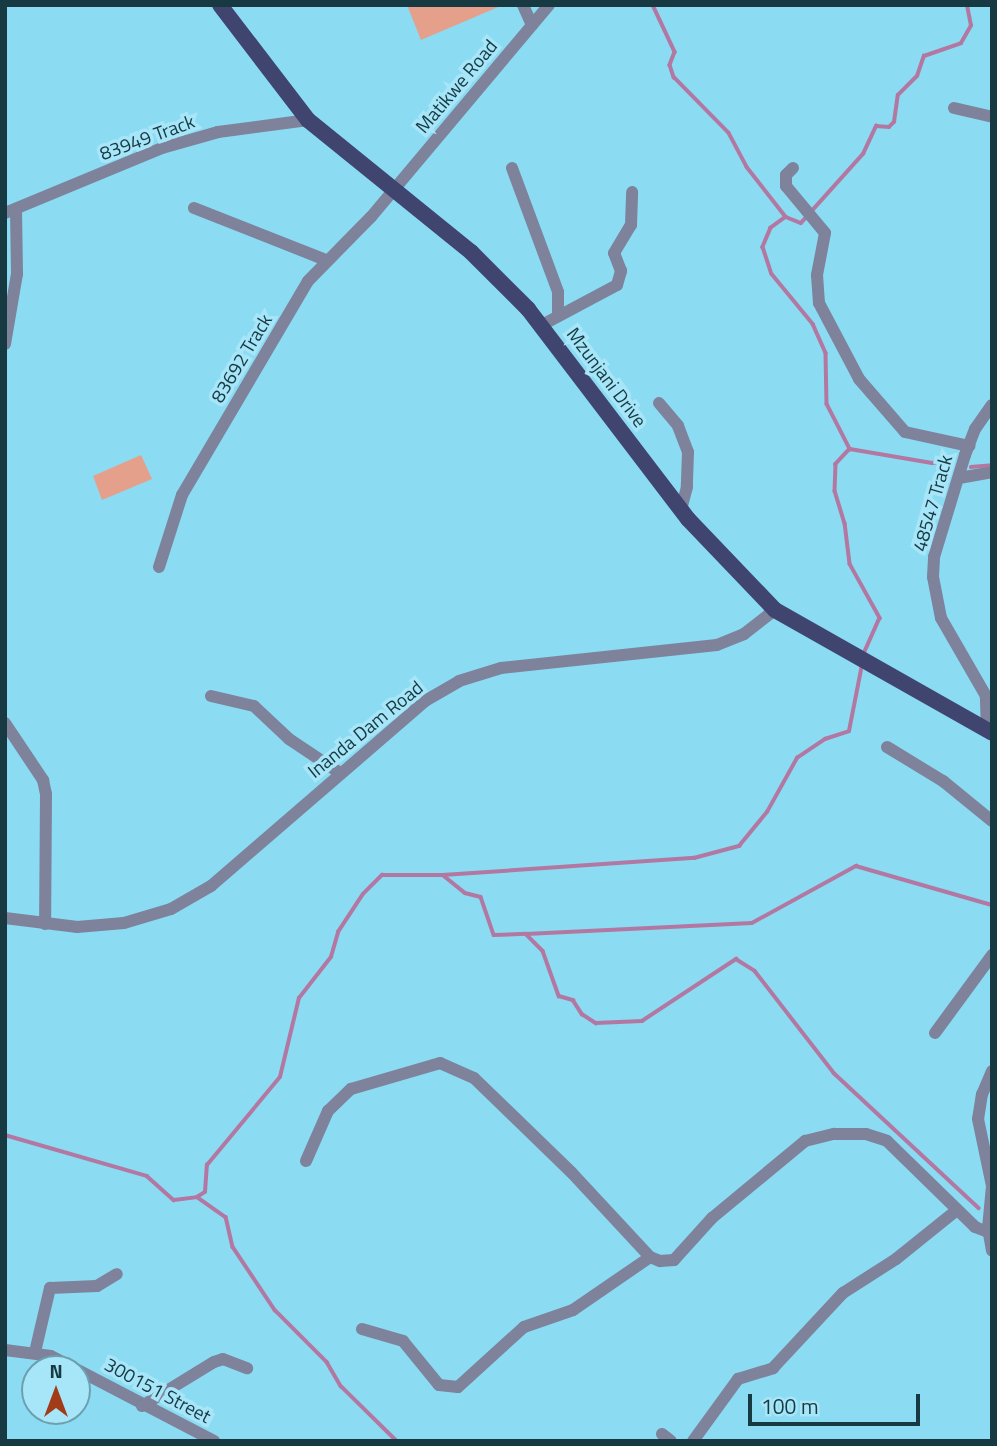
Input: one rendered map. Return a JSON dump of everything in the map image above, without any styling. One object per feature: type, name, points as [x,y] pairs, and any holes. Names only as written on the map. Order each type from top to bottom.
[{"type":"main road","name":"Mzunjani Drive","points":[[220,5],[308,120],[392,192],[471,251],[542,325],[681,509],[775,610],[989,732]]},
{"type":"street","points":[[523,5],[532,25]]},
{"type":"street","name":"Matikwe Road","points":[[392,192],[550,5]]},
{"type":"street","points":[[954,108],[992,117]]},
{"type":"street","name":"83949 Track","points":[[10,212],[162,148],[218,132],[308,120]]},
{"type":"street","points":[[512,168],[558,292],[558,315]]},
{"type":"street","points":[[793,168],[786,176],[786,186],[820,223],[826,238],[817,275],[819,303],[859,379],[905,432],[969,446]]},
{"type":"street","name":"83692 Track","points":[[159,567],[182,495],[308,281],[392,192]]},
{"type":"street","points":[[542,325],[607,292],[619,281],[621,271],[614,253],[631,225],[632,192]]},
{"type":"street","points":[[194,208],[326,260]]},
{"type":"street","points":[[5,344],[17,274],[10,212]]},
{"type":"street","points":[[659,403],[678,426],[688,452],[687,487],[681,509]]},
{"type":"street","name":"48547 Track","points":[[989,732],[986,696],[946,629],[934,595],[934,556],[969,446],[992,405]]},
{"type":"street","points":[[959,478],[992,472]]},
{"type":"street","name":"Inanda Dam Road","points":[[5,918],[46,924],[124,923],[171,909],[211,886],[425,701],[459,681],[501,667],[717,645],[744,634],[775,610]]},
{"type":"street","points":[[211,696],[254,706],[289,739],[340,773]]},
{"type":"street","points":[[5,723],[43,780],[46,794],[46,924]]},
{"type":"street","points":[[887,747],[943,781],[992,821]]},
{"type":"street","points":[[935,1033],[992,955]]},
{"type":"street","points":[[306,1161],[328,1111],[351,1089],[428,1066],[452,1065],[474,1078],[572,1172],[650,1257],[674,1260],[728,1204],[805,1141],[821,1136],[879,1136],[975,1227],[988,1232]]},
{"type":"street","points":[[992,1071],[982,1094],[978,1119],[992,1186],[988,1232],[992,1251]]},
{"type":"street","points":[[693,1441],[738,1379],[773,1368],[843,1293],[896,1259],[957,1210]]},
{"type":"street","points":[[362,1329],[403,1341],[439,1385],[458,1387],[524,1327],[573,1310],[650,1257]]},
{"type":"street","points":[[35,1352],[50,1288],[97,1286],[117,1274]]},
{"type":"street","name":"300151 Street","points":[[5,1350],[35,1352],[70,1364],[142,1406],[214,1441]]},
{"type":"street","points":[[142,1406],[214,1362],[223,1359],[247,1368]]},
{"type":"shaded area","points":[[407,5],[503,5],[421,40]]},
{"type":"shaded area","points":[[141,455],[152,479],[102,500],[93,476]]},
{"type":"waterway","points":[[653,5],[675,52],[670,65],[674,77],[729,133],[747,167],[786,217],[801,223],[863,154],[876,126],[889,127],[894,122],[898,95],[917,76],[924,56],[961,43],[971,26],[967,5]]},
{"type":"waterway","points":[[786,217],[771,228],[763,247],[772,274],[813,324],[826,353],[827,404],[850,449],[836,464],[835,491],[845,523],[850,564],[880,618],[864,654]]},
{"type":"waterway","points":[[850,449],[932,463],[953,460]]},
{"type":"waterway","points":[[971,467],[992,465]]},
{"type":"waterway","points":[[443,875],[694,858],[739,846],[767,812],[797,758],[825,739],[849,731],[862,665]]},
{"type":"waterway","points":[[526,934],[752,923],[856,866],[992,905]]},
{"type":"waterway","points":[[5,1135],[147,1176],[174,1200],[197,1197],[205,1192],[207,1165],[280,1077],[299,998],[331,957],[338,932],[363,894],[382,875],[443,875],[465,893],[481,897],[494,935],[526,934],[543,951],[559,996],[573,1000],[582,1014],[596,1023],[642,1021],[736,959],[755,971],[834,1073],[979,1208]]},
{"type":"waterway","points":[[197,1197],[226,1217],[233,1247],[275,1310],[327,1362],[341,1386],[397,1441]]}]
